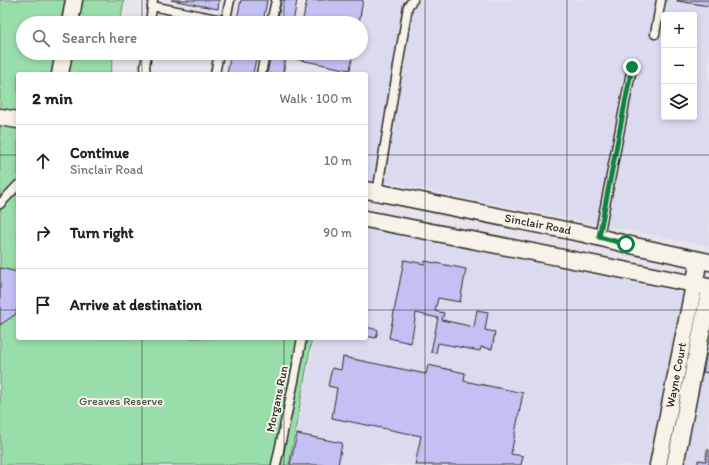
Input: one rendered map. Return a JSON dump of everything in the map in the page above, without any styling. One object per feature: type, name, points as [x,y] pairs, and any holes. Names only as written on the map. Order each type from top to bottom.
[{"type":"street","points":[[71,16],[74,0]]},
{"type":"street","points":[[60,72],[63,60]]},
{"type":"street","points":[[0,117],[16,120]]},
{"type":"street","name":"Sinclair Road","points":[[372,191],[599,237],[704,261]]},
{"type":"street","points":[[368,219],[702,286]]},
{"type":"street","name":"Wayne Court","points":[[675,465],[680,396],[702,286],[704,261]]},
{"type":"street","name":"Wayne Court","points":[[660,465],[709,293]]},
{"type":"lane","points":[[226,16],[230,0]]},
{"type":"lane","points":[[273,16],[276,0]]},
{"type":"lane","points":[[372,191],[408,6],[413,0]]},
{"type":"lane","points":[[655,34],[661,0]]},
{"type":"lane","points":[[151,16],[153,3],[202,16]]},
{"type":"lane","points":[[146,60],[146,72]]},
{"type":"lane","points":[[215,72],[218,60]]},
{"type":"lane","points":[[261,72],[264,60]]},
{"type":"lane","points":[[599,237],[632,67]]},
{"type":"lane","points":[[0,204],[16,187]]},
{"type":"lane","name":"Morgans Run","points":[[276,465],[302,340]]},
{"type":"shaded area","points":[[365,0],[709,0],[709,246],[368,178],[368,72],[350,72],[353,60],[368,60],[368,16],[362,16]]},
{"type":"shaded area","points":[[368,228],[709,299],[709,465],[290,465],[315,340],[368,340]]},
{"type":"green space","name":"Greaves Reserve","points":[[0,0],[124,0],[121,16],[16,16],[16,60],[113,60],[110,72],[16,72],[16,340],[312,340],[289,465],[0,465]]},
{"type":"building","points":[[171,0],[219,0],[218,9]]},
{"type":"building","points":[[241,0],[267,0],[264,16],[238,16]]},
{"type":"building","points":[[281,0],[297,0],[294,16],[278,16]]},
{"type":"building","points":[[307,0],[363,0],[360,16],[304,16]]},
{"type":"building","points":[[709,0],[709,6],[677,1]]},
{"type":"building","points":[[230,60],[256,60],[253,72],[227,72]]},
{"type":"building","points":[[270,60],[286,60],[283,72],[267,72]]},
{"type":"building","points":[[300,60],[352,60],[350,70]]},
{"type":"building","points":[[404,260],[425,264],[425,261],[466,269],[460,302],[438,298],[435,311],[444,313],[442,320],[474,327],[477,310],[488,312],[485,330],[495,332],[492,349],[481,347],[480,351],[438,343],[436,353],[431,352],[438,318],[416,313],[411,343],[389,338]]},
{"type":"building","points":[[0,268],[16,272],[16,314],[0,325]]},
{"type":"building","points":[[368,328],[378,330],[376,338],[368,336]]},
{"type":"building","points":[[706,355],[709,355],[709,373],[703,372]]},
{"type":"building","points":[[343,357],[426,374],[428,365],[465,373],[464,381],[523,393],[511,454],[523,456],[521,465],[415,465],[421,436],[332,418],[337,388],[328,386],[332,368],[341,370]]},
{"type":"building","points":[[297,434],[342,443],[338,465],[290,465]]},
{"type":"building","points":[[707,450],[709,450],[709,465],[698,465],[698,460],[706,461]]},
{"type":"route","points":[[626,244],[599,237],[632,67]]}]
